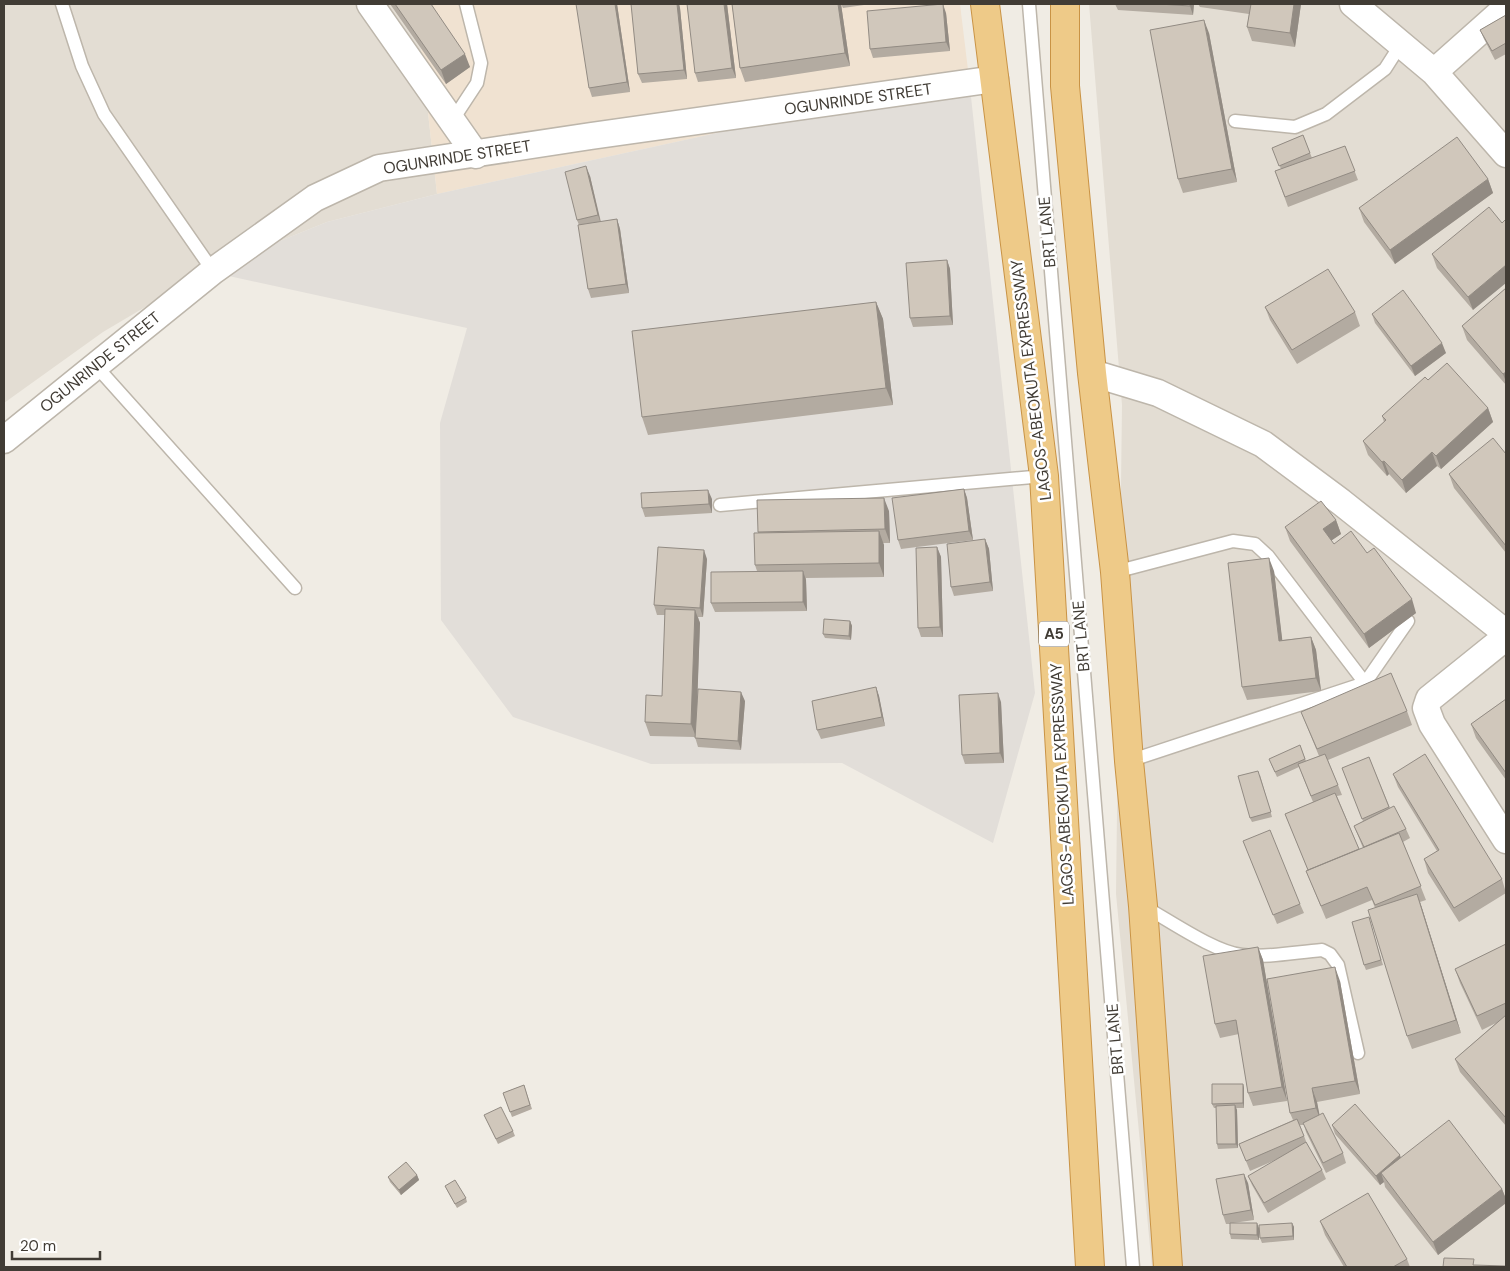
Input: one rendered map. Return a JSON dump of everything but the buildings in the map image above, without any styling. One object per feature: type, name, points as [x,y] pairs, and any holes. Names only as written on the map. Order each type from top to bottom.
[{"type":"highway","name":"LAGOS-ABEOKUTA EXPRESSWAY","points":[[985,4],[1044,476],[1090,1267]]},
{"type":"highway","points":[[1065,4],[1065,86],[1092,373],[1115,572],[1129,762],[1143,906],[1168,1267]]},
{"type":"street","points":[[370,4],[476,155]]},
{"type":"street","points":[[1353,4],[1434,72],[1506,154]]},
{"type":"street","points":[[1434,72],[1506,8]]},
{"type":"street","name":"OGUNRINDE STREET","points":[[4,440],[213,271],[314,198],[379,168],[476,155],[591,136],[995,80]]},
{"type":"street","points":[[1092,373],[1158,393],[1263,444],[1342,502],[1506,633]]},
{"type":"street","points":[[1506,637],[1429,699],[1426,708],[1432,724],[1506,840]]},
{"type":"lane","points":[[62,4],[82,66],[104,114],[213,271]]},
{"type":"lane","points":[[452,121],[477,83],[481,63],[466,4]]},
{"type":"lane","name":"BRT LANE","points":[[1029,4],[1133,1267]]},
{"type":"lane","points":[[1235,121],[1295,127],[1326,114],[1385,69],[1401,44]]},
{"type":"lane","points":[[96,366],[295,588]]},
{"type":"lane","points":[[720,505],[1044,476]]},
{"type":"lane","points":[[1115,572],[1233,541],[1255,544],[1268,556],[1365,683]]},
{"type":"lane","points":[[1129,762],[1365,683],[1408,621]]},
{"type":"lane","points":[[1143,906],[1222,950],[1242,955],[1263,956],[1322,950],[1330,954],[1338,965],[1358,1053]]},
{"type":"shaded area","points":[[4,4],[416,4],[437,194],[327,222],[206,271],[103,332],[4,403]]},
{"type":"shaded area","points":[[416,4],[960,4],[969,78],[437,194]]},
{"type":"shaded area","points":[[1089,4],[1506,4],[1506,1267],[1152,1267],[1116,894],[1122,405]]},
{"type":"shaded area","points":[[969,78],[1035,693],[993,843],[842,763],[651,764],[513,717],[441,620],[440,423],[467,328],[206,271],[327,222],[437,194]]}]
